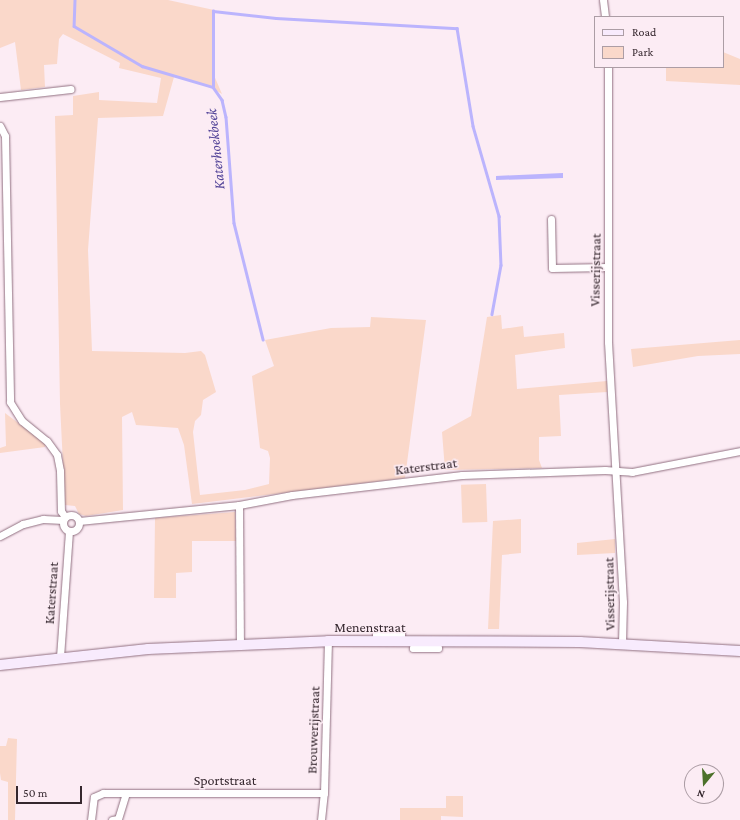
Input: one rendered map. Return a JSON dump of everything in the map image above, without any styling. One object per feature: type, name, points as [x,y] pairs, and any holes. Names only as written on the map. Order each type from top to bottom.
[{"type":"main road","name":"Menenstraat","points":[[0,665],[60,657],[240,643],[328,641],[622,643],[740,651]]},
{"type":"street","points":[[603,0],[605,16]]},
{"type":"street","name":"Visserijstraat","points":[[608,68],[608,342],[617,472],[623,602],[622,643]]},
{"type":"street","points":[[0,97],[71,89]]},
{"type":"street","points":[[0,536],[23,524],[36,521],[64,518],[74,515],[79,521],[77,528],[69,531],[63,526],[64,518],[61,511],[60,470],[57,454],[47,441],[18,416],[8,393],[5,136],[1,127]]},
{"type":"street","points":[[551,219],[552,268],[608,267]]},
{"type":"street","points":[[617,472],[650,469],[740,451]]},
{"type":"street","name":"Katerstraat","points":[[79,521],[239,505],[292,495],[462,475],[605,470],[617,472]]},
{"type":"street","points":[[239,505],[240,643]]},
{"type":"street","name":"Katerstraat","points":[[60,657],[69,531]]},
{"type":"street","name":"Brouwerijstraat","points":[[321,820],[324,793],[328,641]]},
{"type":"street","name":"Sportstraat","points":[[91,820],[94,797],[104,793],[324,793]]},
{"type":"street","points":[[112,820],[118,819],[126,793]]},
{"type":"green space","points":[[0,0],[168,0],[214,10],[213,73],[222,94],[210,87],[174,77],[163,116],[98,118],[88,250],[92,351],[185,353],[201,351],[205,355],[216,392],[203,400],[201,415],[195,421],[193,432],[200,495],[245,490],[269,484],[270,458],[268,451],[260,448],[252,376],[274,366],[265,340],[331,328],[370,327],[371,317],[426,320],[405,478],[192,504],[184,445],[178,428],[136,425],[132,412],[122,417],[123,510],[86,516],[79,514],[75,506],[65,505],[60,404],[55,116],[73,115],[73,96],[99,92],[99,100],[157,103],[161,78],[119,68],[120,63],[63,34],[59,39],[57,64],[44,65],[45,87],[21,90],[15,42],[0,48]]},
{"type":"green space","points":[[724,52],[740,59],[740,85],[666,81],[666,68],[724,68]]},
{"type":"green space","points":[[501,315],[502,329],[523,326],[524,337],[564,333],[565,348],[515,355],[517,389],[607,381],[607,392],[559,395],[561,436],[539,437],[539,460],[542,468],[445,470],[442,432],[471,416],[487,317]]},
{"type":"green space","points":[[740,340],[740,354],[698,356],[633,367],[631,349]]},
{"type":"green space","points":[[5,413],[45,443],[45,447],[0,453],[0,448],[6,446]]},
{"type":"green space","points":[[486,484],[487,522],[462,523],[461,485]]},
{"type":"green space","points":[[235,512],[236,541],[192,541],[192,572],[176,573],[176,598],[154,598],[155,518]]},
{"type":"green space","points":[[521,519],[521,553],[502,555],[499,629],[488,629],[493,521]]},
{"type":"green space","points":[[615,539],[615,553],[577,555],[577,543]]},
{"type":"green space","points":[[8,738],[17,739],[15,820],[8,820],[8,782],[1,780],[0,773],[0,746],[6,746]]},
{"type":"green space","points":[[446,796],[463,796],[463,817],[441,816],[441,820],[400,820],[400,808],[446,808]]},
{"type":"shaded area","points":[[563,173],[563,178],[496,180],[496,176]]},
{"type":"waterway","name":"Katerhoekbeek","points":[[75,0],[74,26],[142,66],[213,87],[222,100],[226,117],[234,223],[263,339]]},
{"type":"waterway","points":[[213,87],[213,11],[276,18],[457,28],[473,126],[499,216],[501,265],[492,314]]}]
